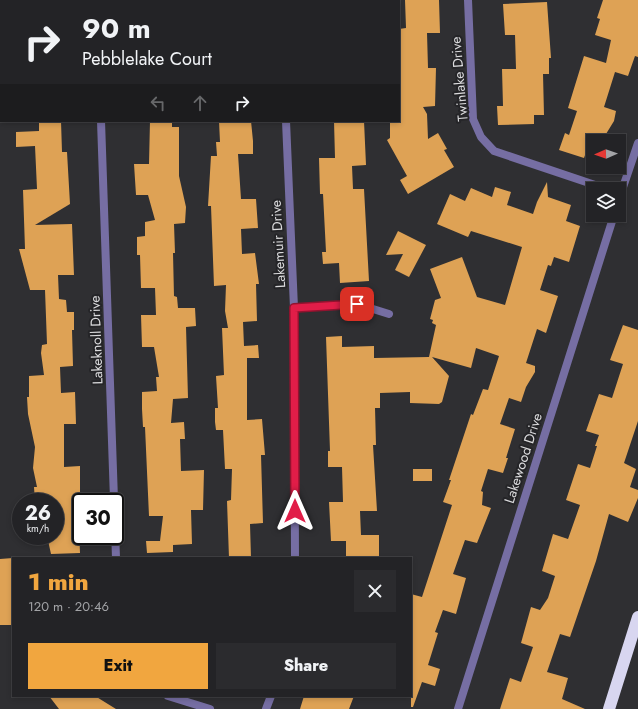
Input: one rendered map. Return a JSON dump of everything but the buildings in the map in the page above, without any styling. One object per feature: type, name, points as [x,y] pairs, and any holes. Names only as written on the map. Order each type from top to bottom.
[{"type":"highway","points":[[609,709],[638,617]]},
{"type":"street","name":"Twinlake Drive","points":[[468,0],[473,119],[481,137],[494,151],[586,182]]},
{"type":"street","name":"Lakeknoll Drive","points":[[100,122],[116,557]]},
{"type":"street","name":"Lakemuir Drive","points":[[286,122],[294,308],[296,557]]},
{"type":"street","points":[[624,182],[638,143]]},
{"type":"street","name":"Lakewood Drive","points":[[458,709],[612,222]]},
{"type":"street","points":[[294,308],[357,304],[389,314]]},
{"type":"street","points":[[171,697],[210,709]]},
{"type":"street","points":[[266,709],[271,697]]},
{"type":"route","points":[[295,511],[294,308],[357,304]]}]
